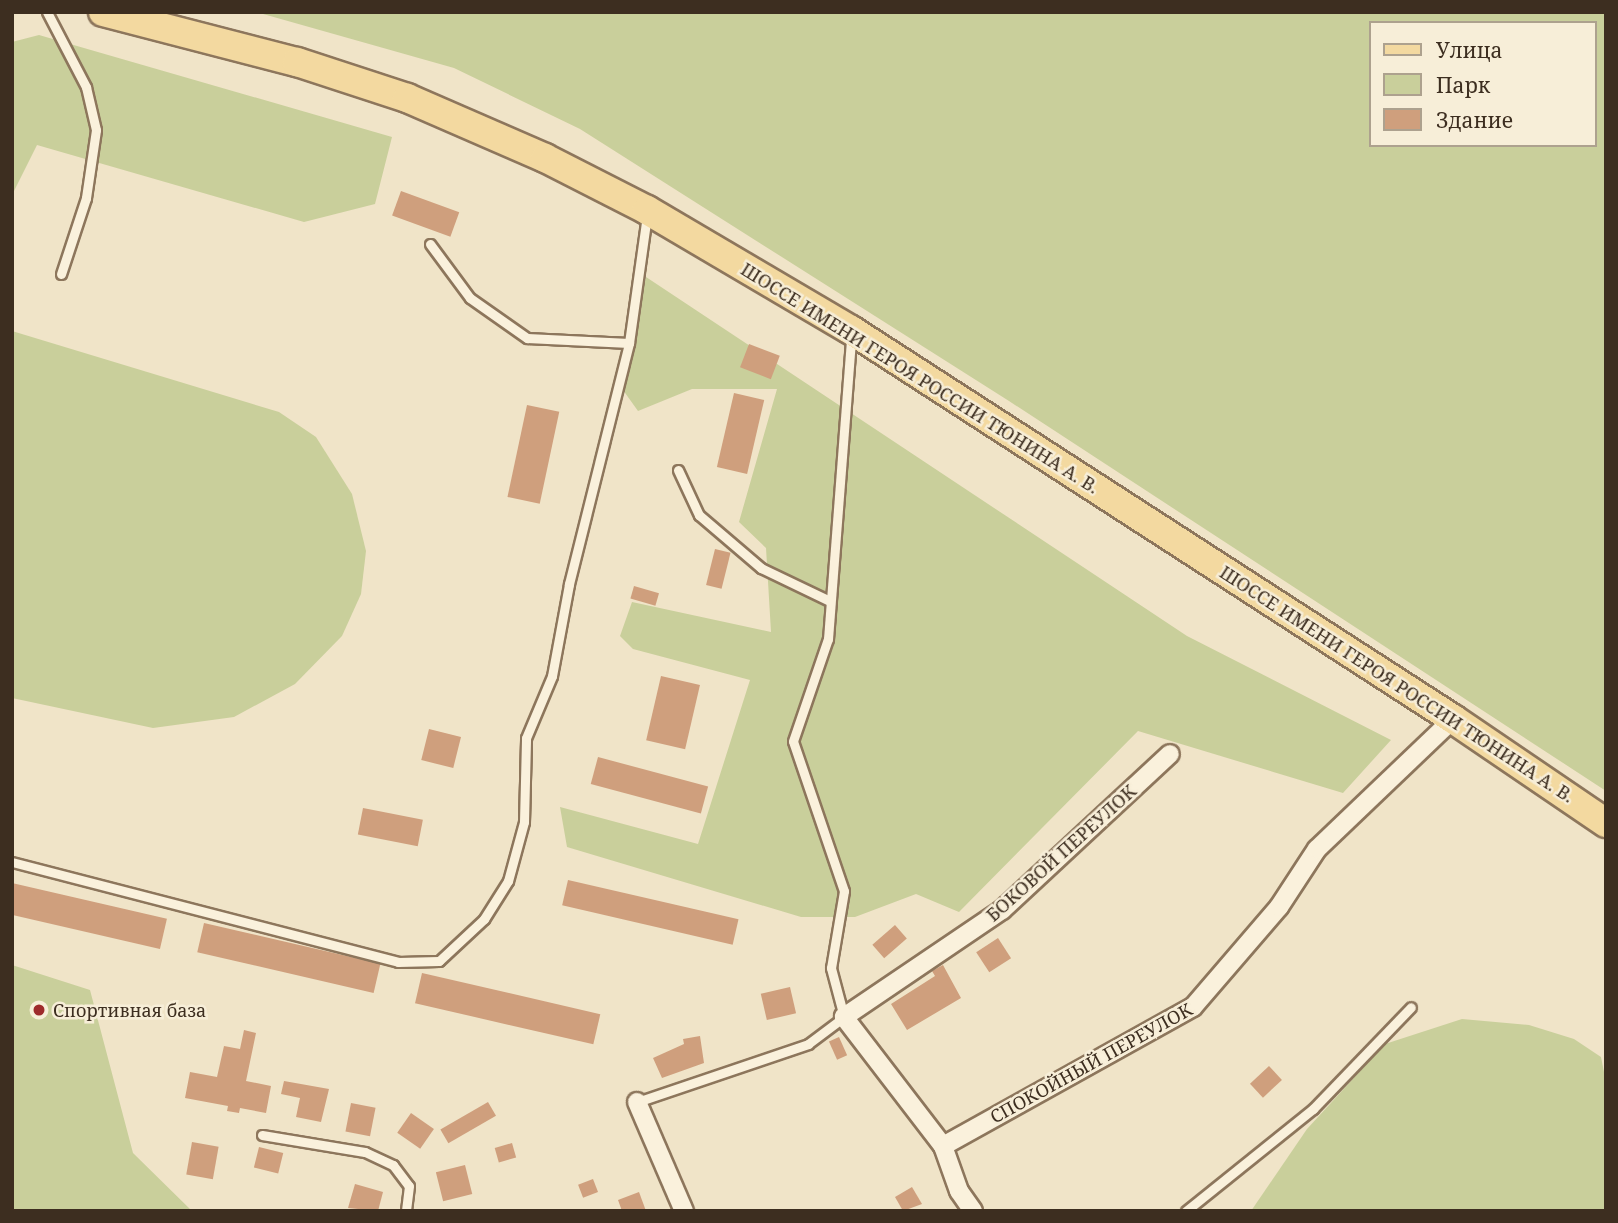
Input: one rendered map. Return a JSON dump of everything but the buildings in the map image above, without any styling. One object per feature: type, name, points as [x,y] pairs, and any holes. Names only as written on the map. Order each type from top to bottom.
[{"type":"main road","name":"ШОССЕ ИМЕНИ ГЕРОЯ РОССИИ ТЮНИНА А. В.","points":[[103,12],[297,62],[407,98],[545,158],[647,210],[851,330],[1453,719],[1606,823]]},
{"type":"street","name":"СПОКОЙНЫЙ ПЕРЕУЛОК","points":[[943,1146],[1194,1007],[1279,907],[1317,849],[1453,719]]},
{"type":"street","name":"БОКОВОЙ ПЕРЕУЛОК","points":[[844,1017],[1002,910],[1170,754]]},
{"type":"street","points":[[844,1017],[943,1146],[959,1191],[973,1211]]},
{"type":"street","points":[[637,1102],[684,1211]]},
{"type":"lane","points":[[47,12],[86,87],[96,130],[86,198],[61,274]]},
{"type":"lane","points":[[12,862],[398,962],[439,961],[484,919],[508,881],[524,822],[526,738],[552,676],[569,584],[629,344],[647,210]]},
{"type":"lane","points":[[430,244],[470,298],[527,338],[629,344]]},
{"type":"lane","points":[[637,1102],[808,1044],[844,1017],[831,968],[844,891],[793,741],[828,639],[851,330]]},
{"type":"lane","points":[[678,470],[699,515],[750,559],[830,601]]},
{"type":"lane","points":[[1186,1211],[1313,1109],[1411,1007]]},
{"type":"lane","points":[[262,1135],[365,1152],[393,1165],[409,1186],[406,1211]]},
{"type":"green space","points":[[256,12],[1606,12],[1606,791],[1009,401],[580,129],[454,68]]},
{"type":"green space","points":[[39,35],[392,137],[375,204],[304,222],[37,145],[12,195],[12,42]]},
{"type":"green space","points":[[646,277],[1187,636],[1391,740],[1343,793],[1138,731],[959,912],[916,894],[855,917],[801,917],[567,847],[560,807],[698,844],[750,680],[633,649],[620,636],[632,602],[771,632],[766,548],[739,522],[777,389],[692,389],[638,411],[618,383]]},
{"type":"green space","points":[[12,331],[279,412],[316,437],[352,494],[366,551],[361,594],[342,636],[295,684],[234,717],[153,728],[12,698]]},
{"type":"green space","points":[[12,965],[90,990],[133,1153],[192,1211],[12,1211]]},
{"type":"green space","points":[[1462,1019],[1529,1025],[1574,1039],[1601,1057],[1606,1082],[1606,1211],[1251,1211],[1307,1129],[1385,1044]]},
{"type":"place","name":"Спортивная база","points":[[39,1010]]}]
